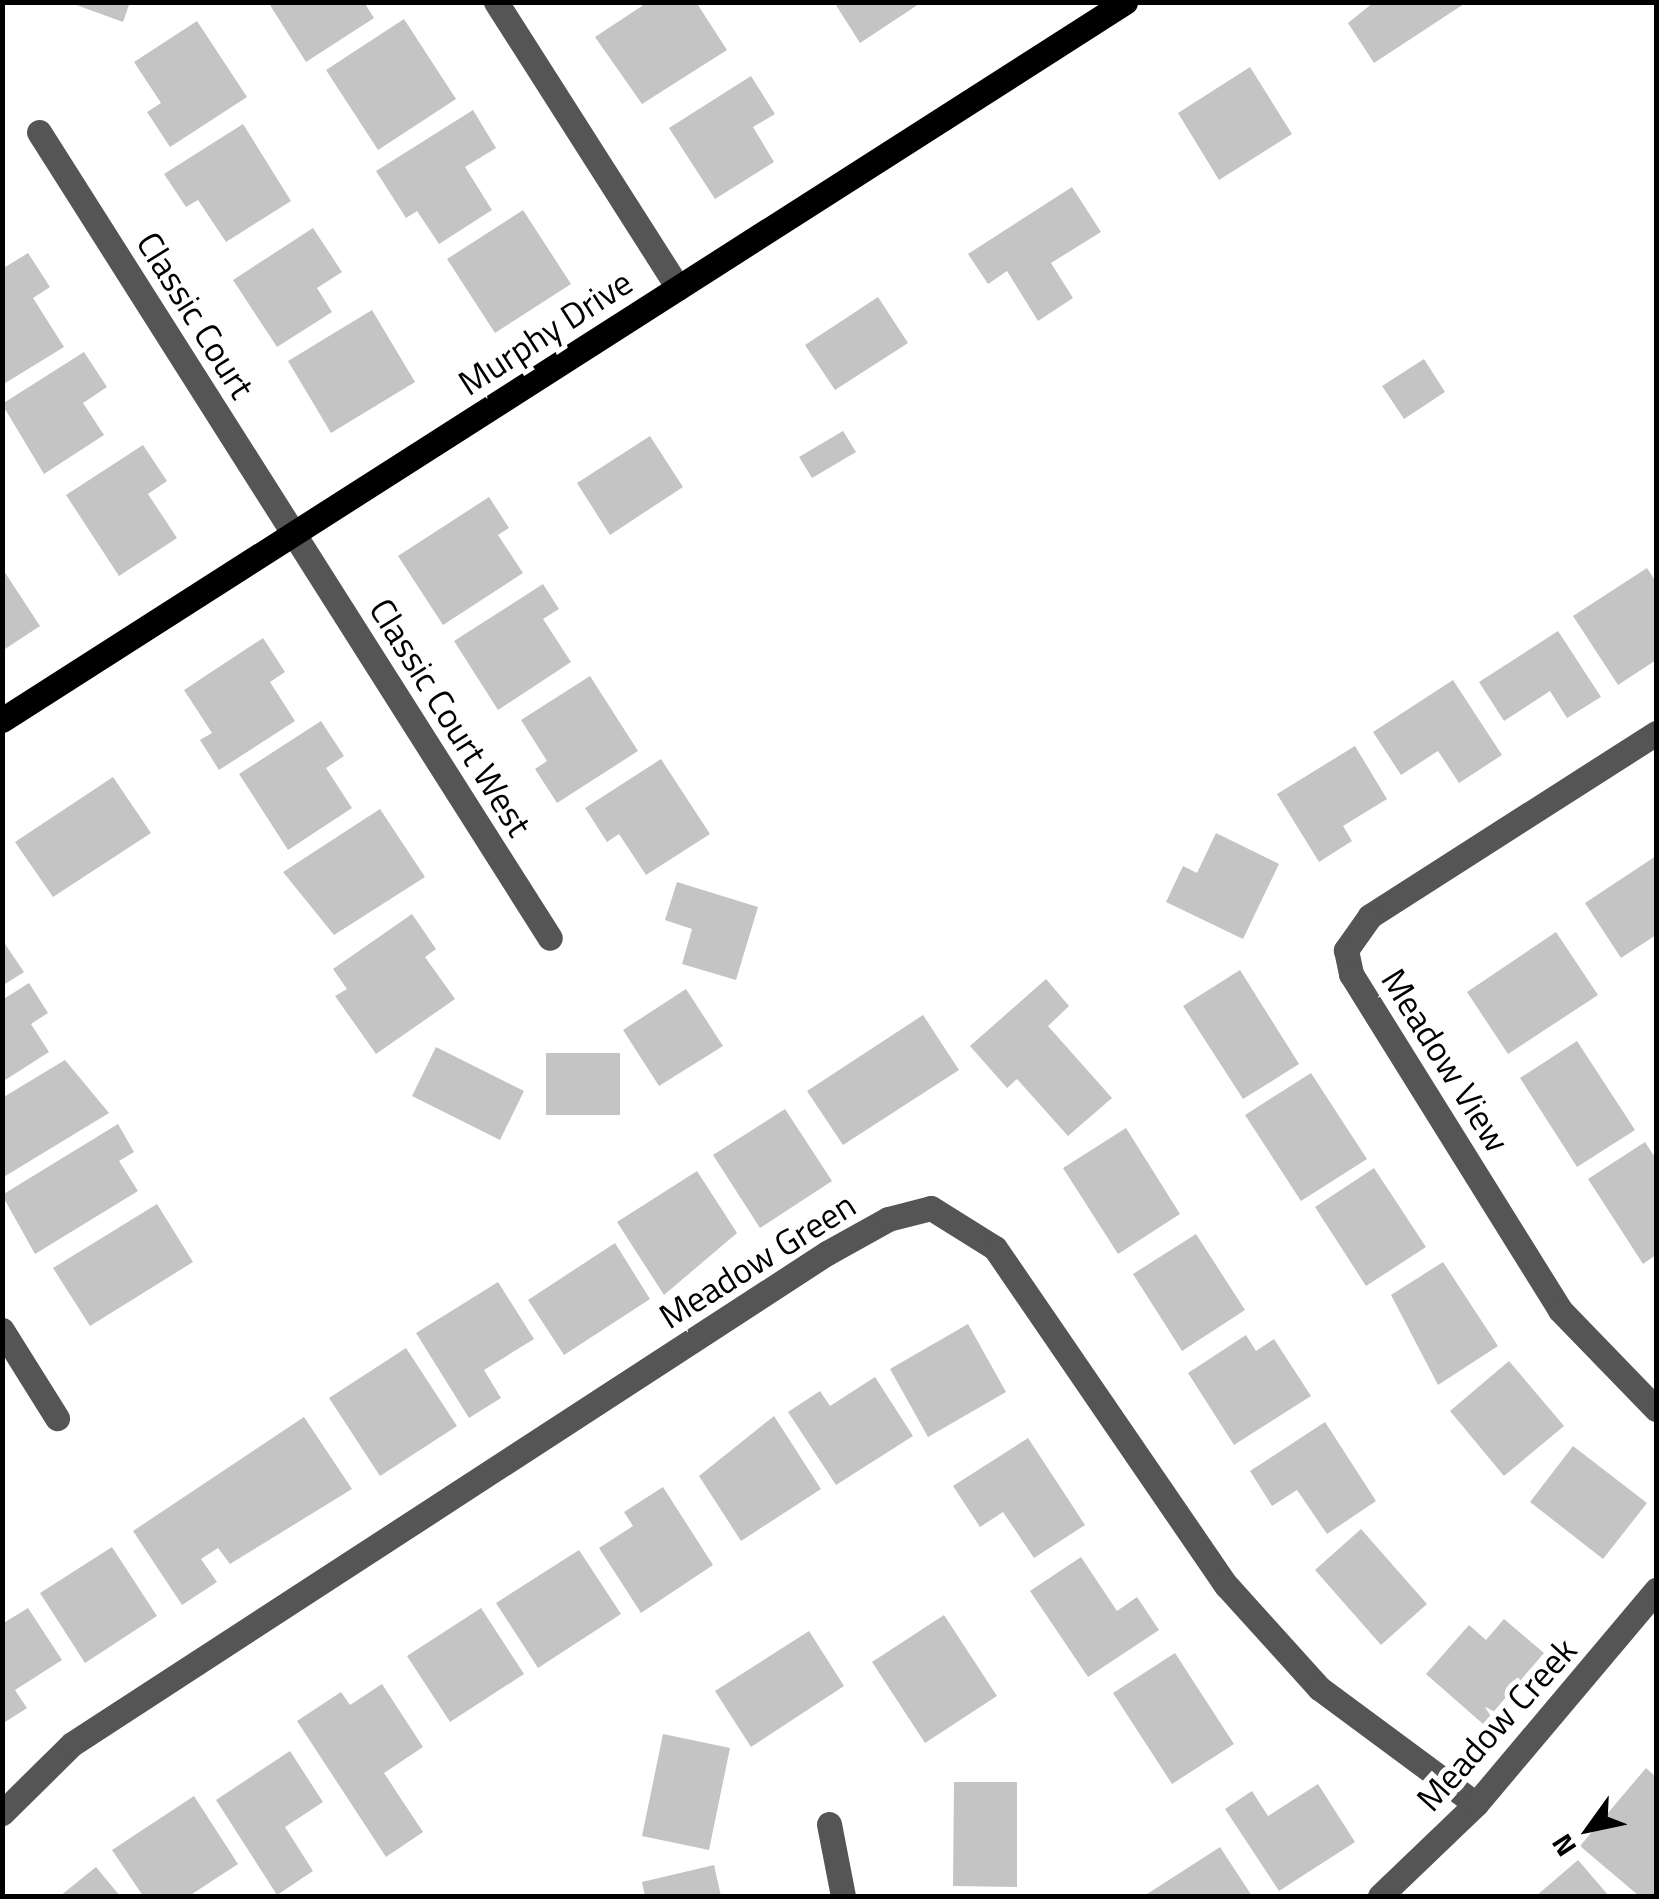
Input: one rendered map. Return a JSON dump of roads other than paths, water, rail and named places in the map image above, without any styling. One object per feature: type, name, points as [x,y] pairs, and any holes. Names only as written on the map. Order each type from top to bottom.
[{"type":"main road","name":"Murphy Drive","points":[[2,720],[1125,2]]},
{"type":"street","points":[[496,2],[678,288]]},
{"type":"street","name":"Classic Court","points":[[38,132],[294,534]]},
{"type":"street","name":"Classic Court West","points":[[294,534],[550,938]]},
{"type":"street","name":"Meadow View","points":[[1656,733],[1370,916],[1346,950],[1352,974],[1560,1310],[1656,1409]]},
{"type":"street","name":"Meadow Green","points":[[2,1813],[72,1744],[827,1254],[888,1218],[931,1208],[995,1248],[1226,1585],[1319,1688],[1476,1804]]},
{"type":"street","points":[[2,1330],[57,1418]]},
{"type":"street","name":"Meadow Creek","points":[[1380,1896],[1476,1804],[1656,1590]]},
{"type":"street","points":[[829,1824],[843,1896]]}]
